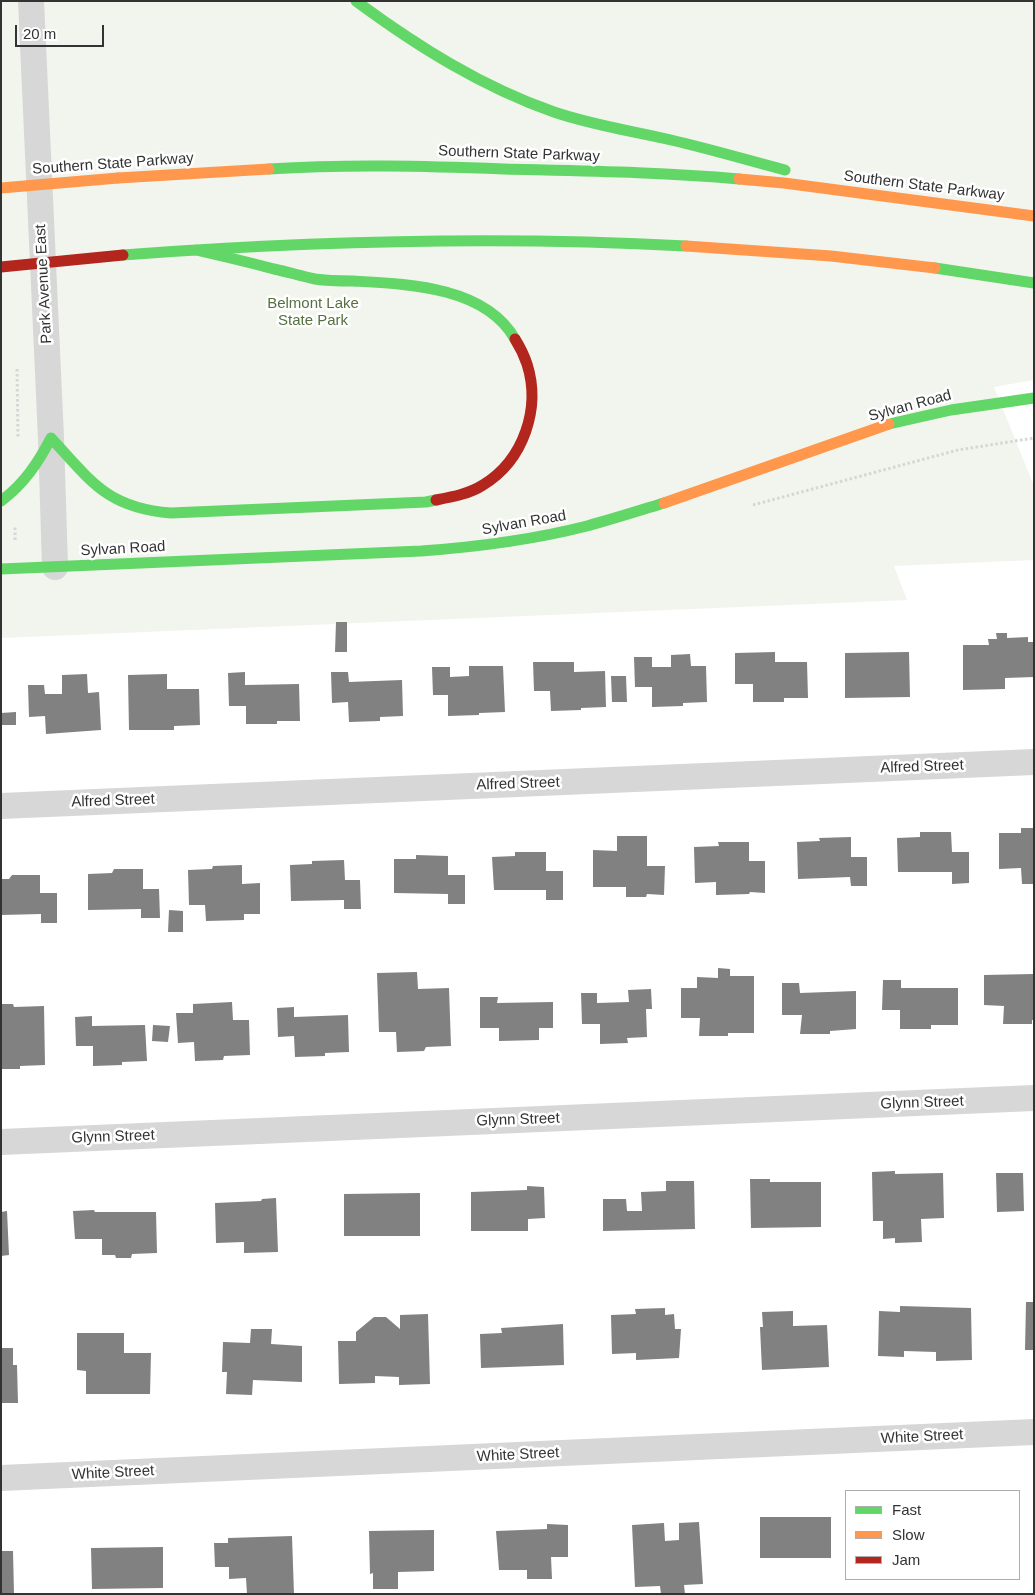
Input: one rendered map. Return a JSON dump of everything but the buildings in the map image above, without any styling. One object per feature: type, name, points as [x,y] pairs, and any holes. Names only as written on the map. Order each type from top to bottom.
[{"type":"main road","points":[[356,1],[403,35],[453,66],[536,106],[604,127],[671,140],[878,194]]},
{"type":"main road","name":"Southern State Parkway","points":[[1,188],[118,178],[313,166],[504,167],[691,175],[784,183],[1034,216]]},
{"type":"main road","points":[[1,267],[123,255],[298,244],[533,241],[767,250],[857,258],[1034,283]]},
{"type":"main road","points":[[1,501],[16,491],[29,475],[41,458],[51,438],[97,486],[112,497],[131,507],[149,511],[171,512],[441,500],[476,489],[502,469],[515,454],[524,437],[530,419],[531,385],[527,363],[520,345],[511,331],[484,307],[466,298],[423,287],[317,279],[196,250]]},
{"type":"main road","name":"Sylvan Road","points":[[1,569],[421,551],[515,541],[588,526],[667,503],[887,425],[951,410],[1034,398]]},
{"type":"street","name":"Park Avenue East","points":[[31,1],[55,567]]},
{"type":"street","name":"Alfred Street","points":[[1,806],[1034,762]]},
{"type":"street","name":"Glynn Street","points":[[1,1142],[1034,1098]]},
{"type":"street","name":"White Street","points":[[1,1478],[1034,1432]]},
{"type":"green space","name":"Belmont Lake State Park","points":[[1,1],[1034,1],[1034,380],[994,387],[1034,486],[1034,560],[894,566],[907,600],[1,638]]},
{"type":"traffic: fast","points":[[356,1],[403,34],[451,64],[527,102],[583,121],[686,143],[785,170]]},
{"type":"traffic: fast","points":[[269,169],[328,166],[415,166],[622,172],[739,179]]},
{"type":"traffic: fast","points":[[123,255],[334,243],[545,241],[686,246]]},
{"type":"traffic: fast","points":[[196,250],[315,279],[397,284],[443,291],[465,298],[485,308],[502,321],[515,339]]},
{"type":"traffic: fast","points":[[935,268],[1034,283]]},
{"type":"traffic: fast","points":[[889,424],[951,410],[1034,398]]},
{"type":"traffic: fast","points":[[1,501],[17,488],[30,472],[51,438],[102,490],[131,505],[149,510],[171,513],[426,502],[436,500]]},
{"type":"traffic: fast","points":[[1,569],[421,551],[463,547],[525,539],[566,531],[664,503]]},
{"type":"traffic: slow","points":[[118,178],[269,169]]},
{"type":"traffic: slow","points":[[1,188],[118,178]]},
{"type":"traffic: slow","points":[[739,179],[784,183],[1034,216]]},
{"type":"traffic: slow","points":[[686,246],[831,256],[935,268]]},
{"type":"traffic: slow","points":[[664,503],[889,424]]},
{"type":"traffic: jam","points":[[1,267],[123,255]]},
{"type":"traffic: jam","points":[[436,500],[466,493],[483,485],[509,462],[519,447],[526,432],[532,398],[527,364],[515,339]]}]
